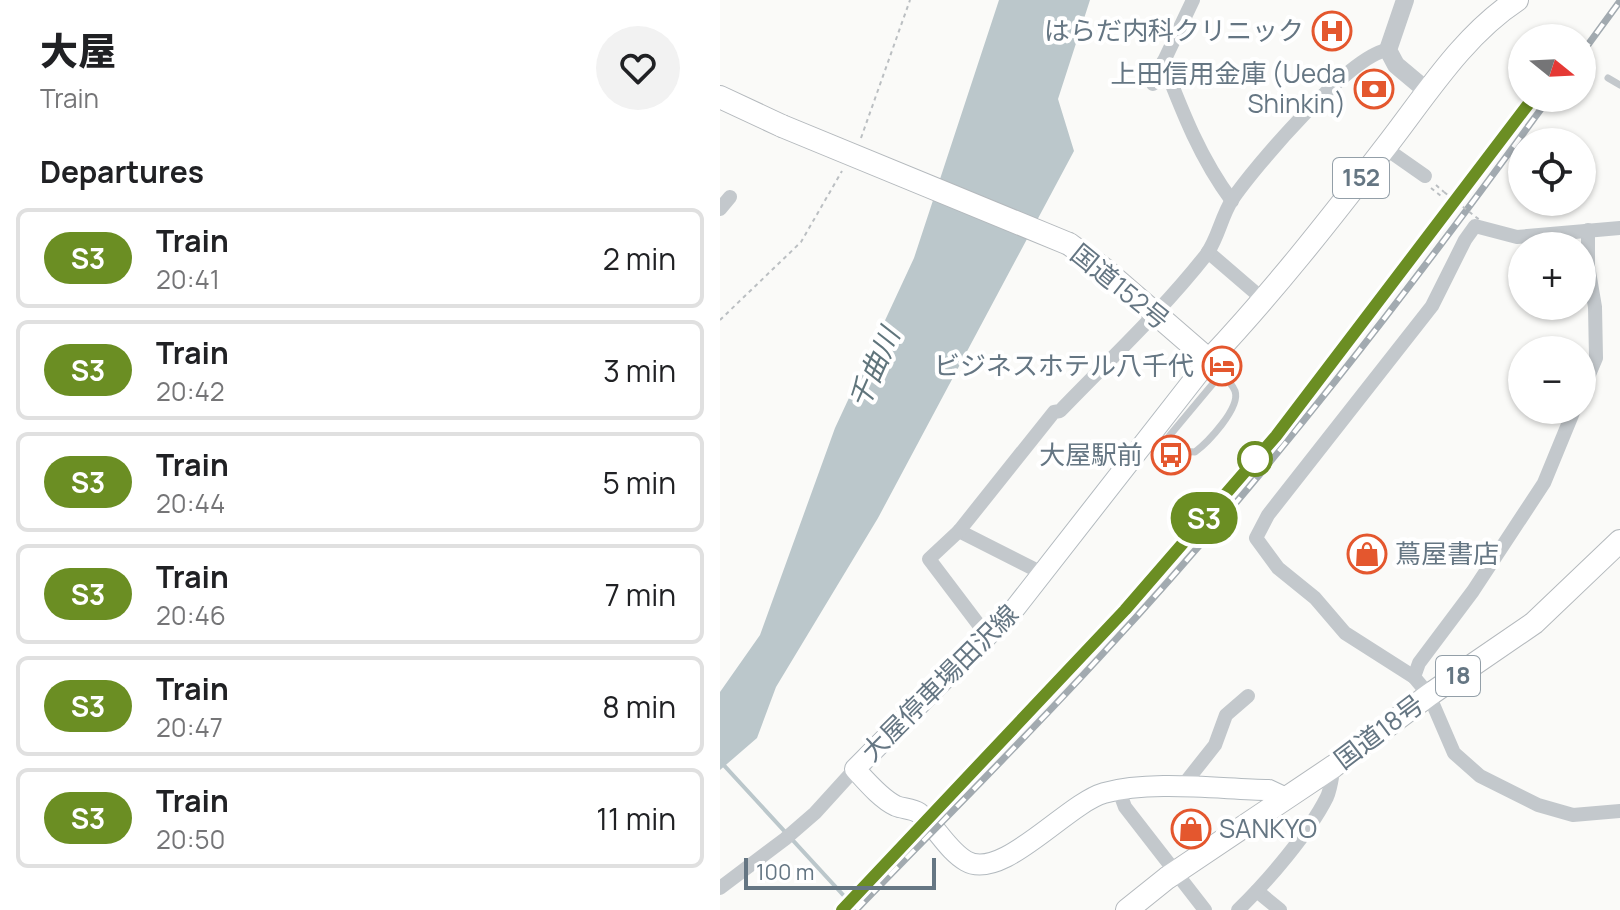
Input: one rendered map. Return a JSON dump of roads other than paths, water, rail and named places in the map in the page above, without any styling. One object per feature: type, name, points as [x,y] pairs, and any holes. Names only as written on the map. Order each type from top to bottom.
[{"type":"highway","name":"152","points":[[1215,367],[1427,91],[1471,41],[1504,8],[1517,0]]},
{"type":"highway","name":"国道152号","points":[[720,97],[782,126],[1069,244],[1104,269],[1215,367]]},
{"type":"highway","name":"国道18号","points":[[1127,910],[1534,623],[1620,541]]},
{"type":"main road","name":"大屋停車場田沢線","points":[[1215,367],[988,637],[855,769],[895,806],[917,811],[964,860],[979,866],[994,864],[1079,805],[1102,794],[1145,786],[1269,790],[1286,798]]},
{"type":"street","points":[[1153,84],[1193,0]]},
{"type":"street","points":[[1405,0],[1388,50],[1396,65],[1427,91]]},
{"type":"street","points":[[988,637],[929,559],[959,531],[1054,412],[1060,411],[1154,314],[1208,252],[1232,201],[1279,143],[1339,80],[1379,50],[1388,50]]},
{"type":"street","points":[[1163,62],[1188,127],[1212,174],[1232,201]]},
{"type":"street","points":[[1385,148],[1425,176]]},
{"type":"street","points":[[1620,228],[1517,237],[1475,226],[1432,306],[1268,515],[1256,538],[1278,568],[1315,598],[1345,633],[1414,677],[1429,695],[1454,753],[1480,776],[1538,805],[1573,815],[1620,811]]},
{"type":"street","points":[[1588,230],[1588,266],[1595,307],[1596,336]]},
{"type":"street","points":[[1208,252],[1265,301]]},
{"type":"street","points":[[1414,677],[1419,663],[1473,591],[1544,483],[1568,424]]},
{"type":"street","points":[[959,531],[1044,574]]},
{"type":"street","points":[[1181,788],[1215,745],[1226,715],[1248,696]]},
{"type":"street","points":[[1238,910],[1297,841],[1328,795],[1334,766]]},
{"type":"street","points":[[720,888],[790,835],[855,769]]},
{"type":"street","points":[[1119,791],[1125,807],[1205,910]]},
{"type":"street","points":[[1257,891],[1280,910]]},
{"type":"lane","points":[[1608,78],[1620,85]]},
{"type":"lane","points":[[1159,436],[1179,451],[1195,452],[1231,412],[1236,398],[1234,389],[1215,367]]},
{"type":"water","name":"千曲川","points":[[999,0],[1090,0],[1058,99],[1074,151],[878,518],[776,687],[757,738],[720,770],[720,692],[760,635],[835,428],[914,258]]},
{"type":"waterway","points":[[720,761],[857,910]]},
{"type":"railway","points":[[1596,34],[1620,1]]},
{"type":"railway","points":[[1301,404],[1522,112]]},
{"type":"railway","points":[[856,910],[1076,682],[1224,517],[1391,310],[1539,112]]},
{"type":"railway","points":[[880,869],[1125,610],[1274,438]]},
{"type":"train","name":"S3","points":[[842,910],[1125,610],[1276,436],[1522,112]]},
{"type":"place","name":"はらだ内科クリニック","points":[[1332,31]]},
{"type":"place","name":"上田信用金庫 (Ueda Shinkin)","points":[[1374,89]]},
{"type":"place","name":"ビジネスホテル八千代","points":[[1222,366]]},
{"type":"place","name":"大屋駅前","points":[[1171,455]]},
{"type":"place","name":"蔦屋書店","points":[[1367,554]]},
{"type":"place","name":"SANKYO","points":[[1191,829]]}]
